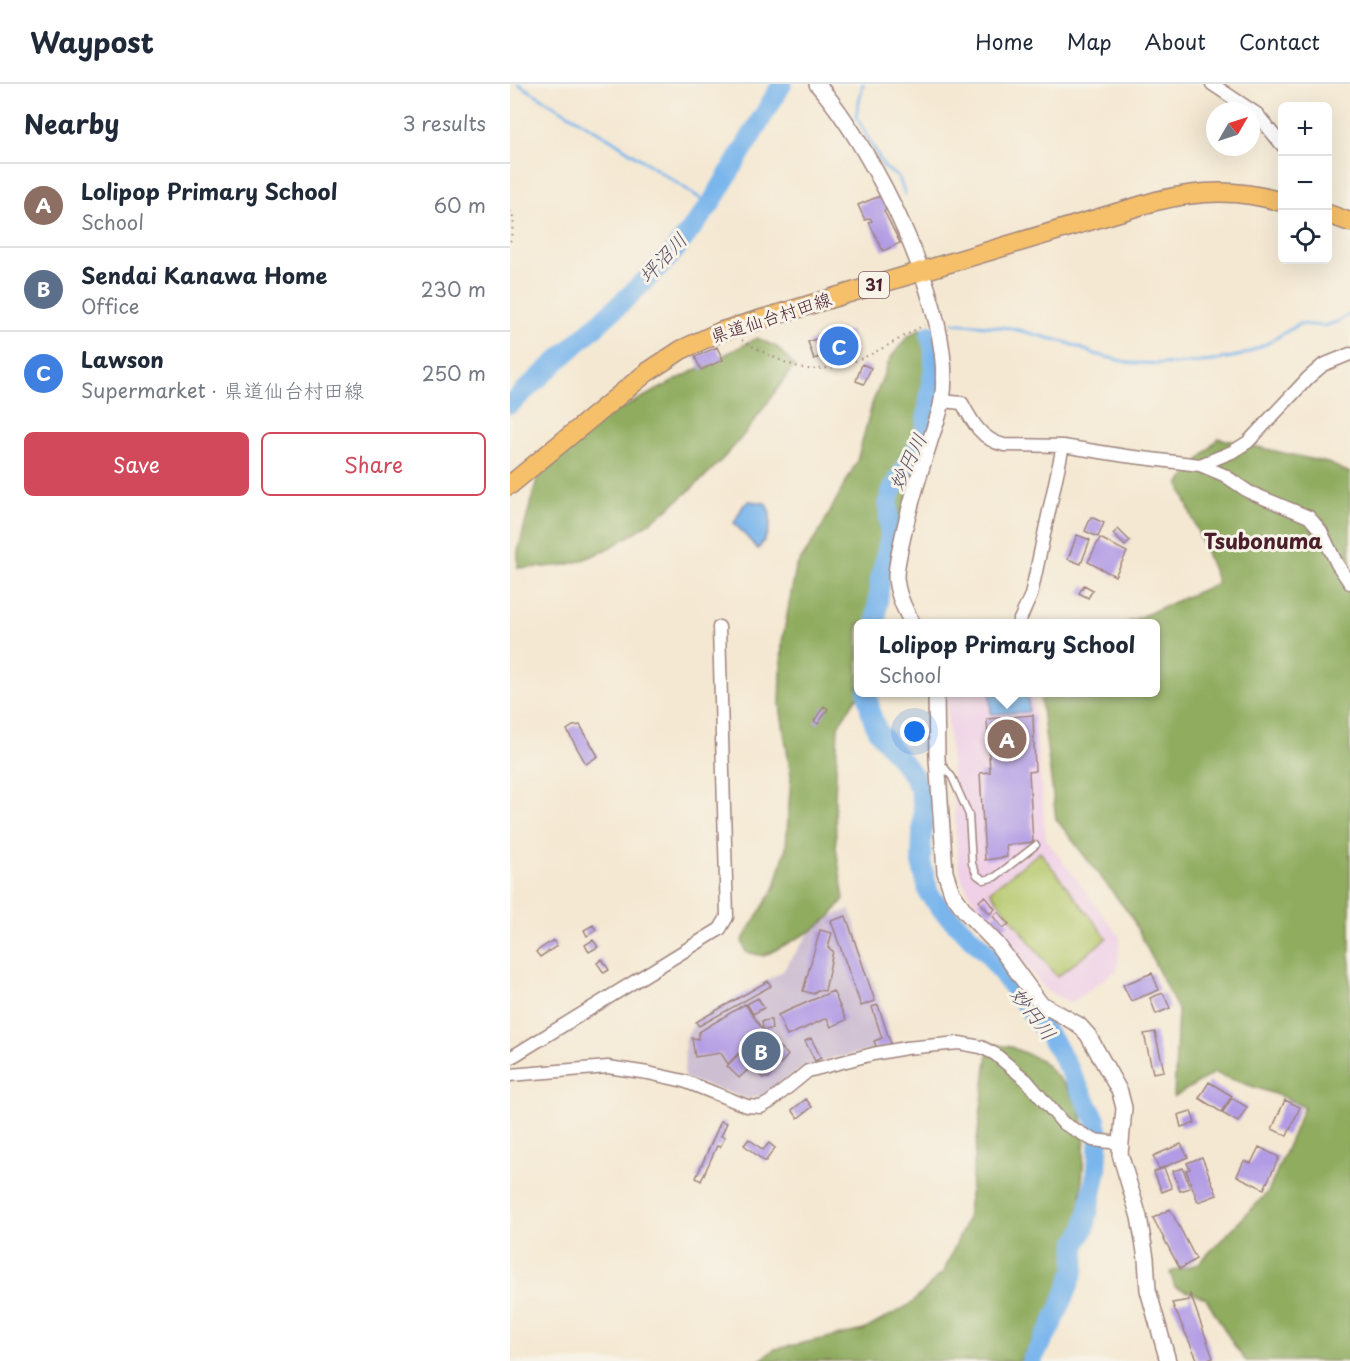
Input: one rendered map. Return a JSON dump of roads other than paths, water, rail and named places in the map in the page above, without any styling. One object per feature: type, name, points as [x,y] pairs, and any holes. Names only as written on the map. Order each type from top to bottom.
[{"type":"main road","name":"県道仙台村田線","points":[[510,485],[646,373],[681,350],[729,329],[1098,217],[1188,193],[1226,191],[1278,201]]},
{"type":"main road","points":[[1332,214],[1350,222]]},
{"type":"street","points":[[817,84],[859,143],[880,178],[902,223],[921,271],[935,318],[944,369],[942,401],[907,516],[896,576],[899,597],[910,619]]},
{"type":"street","points":[[1212,84],[1257,114],[1268,124],[1278,139]]},
{"type":"street","points":[[1200,465],[1232,452],[1248,442],[1323,365],[1350,354]]},
{"type":"street","points":[[942,401],[962,403],[976,428],[994,443],[1063,446],[1200,465],[1224,475],[1249,492],[1309,517],[1321,531],[1336,564],[1350,583]]},
{"type":"street","points":[[1020,619],[1031,595],[1063,446]]},
{"type":"street","points":[[510,1058],[720,929],[727,917],[719,627]]},
{"type":"street","points":[[936,697],[937,758],[945,872],[952,893],[964,911],[997,944],[1040,1003],[1079,1025],[1088,1035],[1120,1092],[1124,1108],[1120,1154],[1139,1217],[1146,1258],[1148,1290],[1168,1361]]},
{"type":"street","points":[[510,1075],[608,1067],[684,1081],[747,1106],[761,1107],[808,1071],[873,1054],[959,1043],[981,1047],[995,1054],[1026,1080],[1063,1123],[1098,1141],[1120,1143]]},
{"type":"lane","points":[[937,758],[952,777],[969,815],[972,864],[977,874],[984,880],[995,877],[1036,845]]},
{"type":"water","points":[[749,501],[765,503],[770,514],[768,533],[758,549],[734,523],[743,506]]},
{"type":"water","points":[[990,697],[1028,697],[1029,712],[991,714]]},
{"type":"waterway","points":[[518,84],[612,140],[710,205]]},
{"type":"waterway","name":"坪沼川","points":[[510,404],[671,255],[710,205],[782,84]]},
{"type":"waterway","points":[[863,84],[856,116],[884,167],[899,178],[905,194]]},
{"type":"waterway","points":[[953,323],[1010,328],[1068,343],[1095,354],[1130,363],[1175,364],[1213,361],[1242,355],[1268,343],[1299,324],[1324,326],[1337,322],[1350,314]]},
{"type":"waterway","name":"妙円川","points":[[876,619],[880,579],[890,537],[888,503],[891,492],[924,436],[934,365],[934,350],[930,335]]},
{"type":"waterway","name":"妙円川","points":[[868,697],[877,730],[913,775],[919,788],[923,807],[921,862],[929,894],[943,911],[988,954],[1057,1047],[1096,1120],[1099,1136],[1097,1169],[1085,1228],[1076,1244],[1075,1268],[1051,1327],[1031,1361]]},
{"type":"place","name":"Lawson","points":[[839,346]]},
{"type":"place","name":"Lolipop Primary School","points":[[1007,739]]},
{"type":"place","name":"Sendai Kanawa Home","points":[[761,1051]]},
{"type":"district","name":"Tsubonuma","points":[[1263,542]]}]
